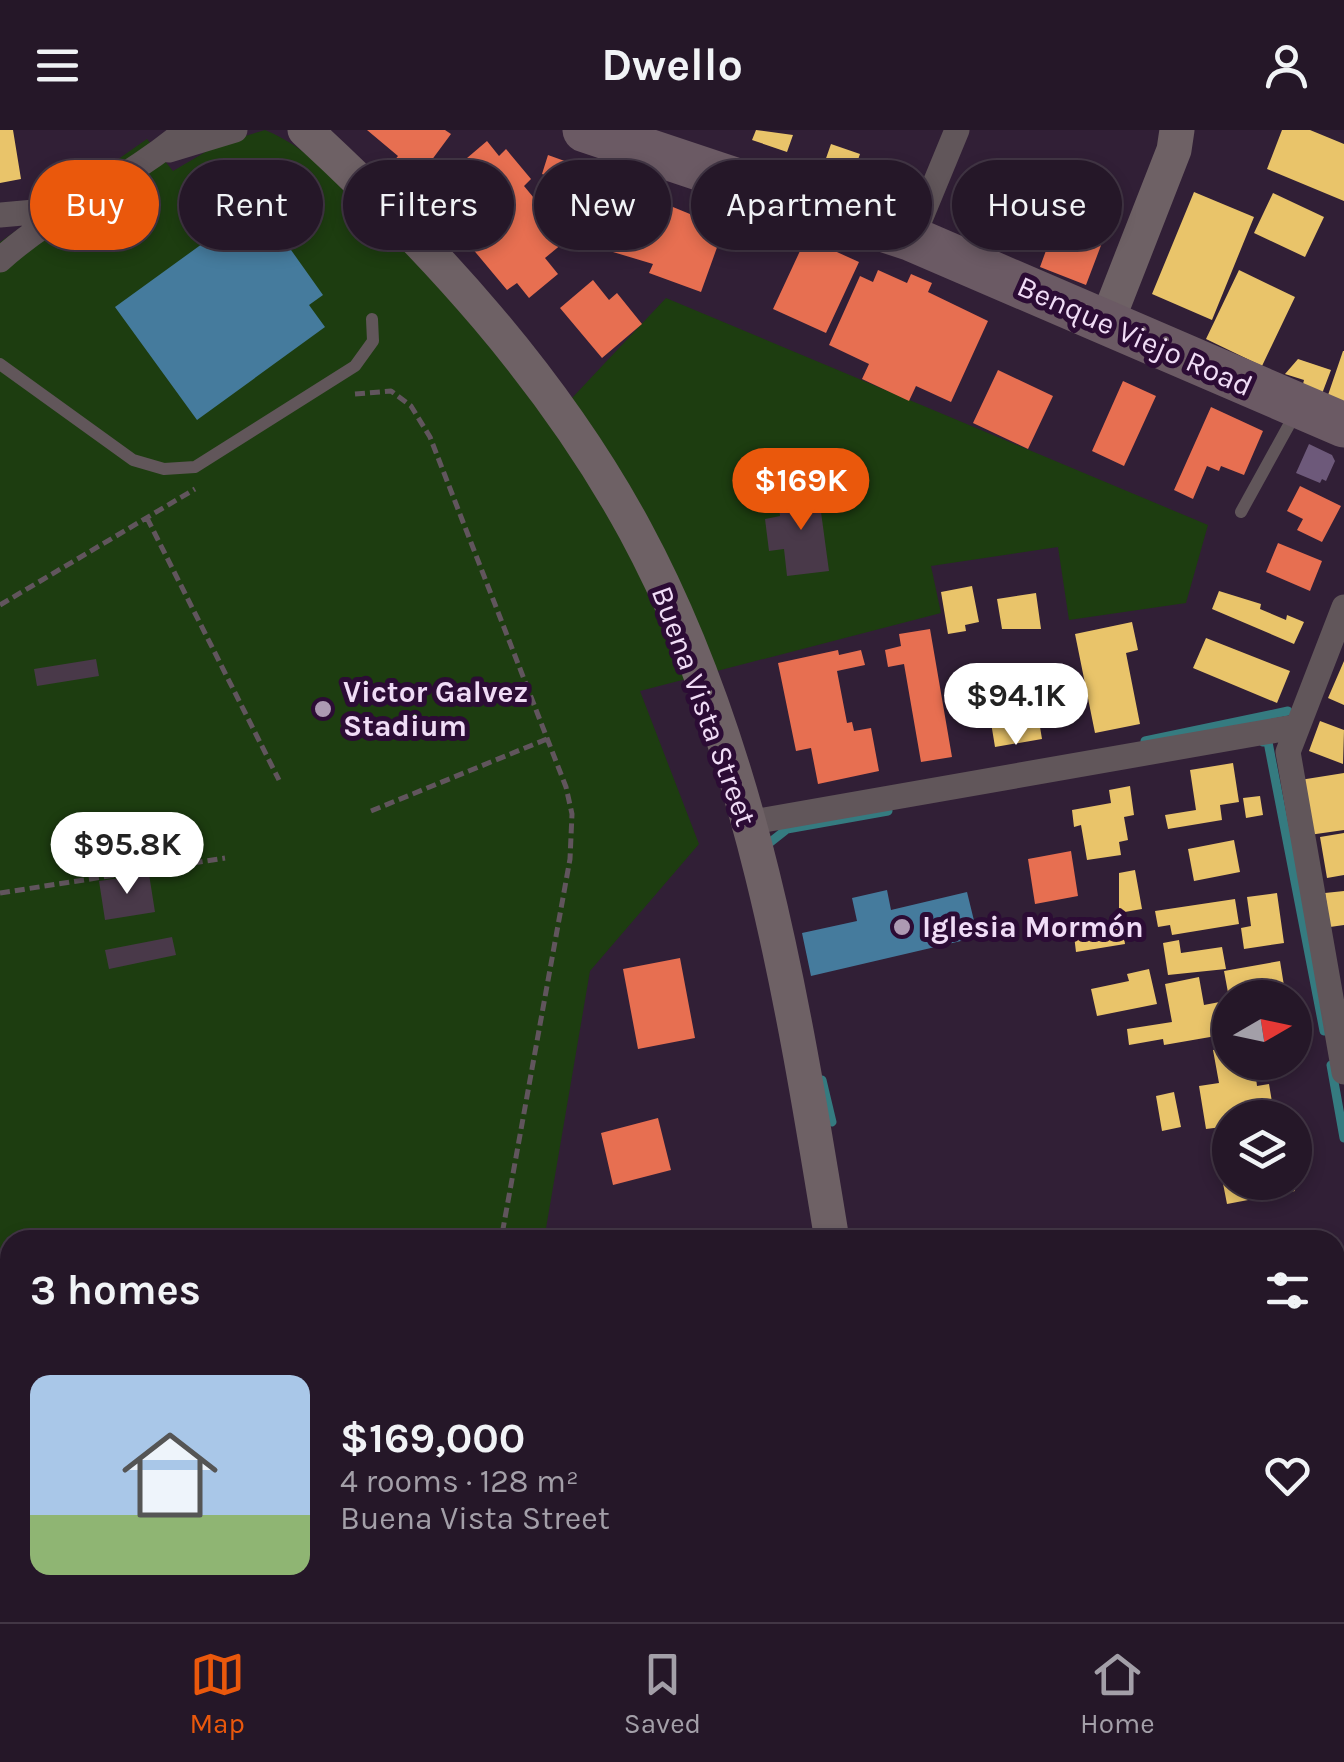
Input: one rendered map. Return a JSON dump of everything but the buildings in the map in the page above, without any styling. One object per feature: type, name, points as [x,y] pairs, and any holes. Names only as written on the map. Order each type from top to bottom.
[{"type":"highway","name":"Benque Viejo Road","points":[[585,130],[691,165]]},
{"type":"highway","name":"Benque Viejo Road","points":[[932,247],[1344,425]]},
{"type":"main road","name":"Buena Vista Street","points":[[305,130],[343,165]]},
{"type":"main road","name":"Buena Vista Street","points":[[340,130],[357,160]]},
{"type":"main road","points":[[1106,324],[1174,150],[1178,130]]},
{"type":"main road","name":"Buena Vista Street","points":[[426,250],[508,340],[552,398],[634,529],[677,617],[746,822],[803,1064],[830,1230]]},
{"type":"street","points":[[147,160],[186,130]]},
{"type":"street","points":[[160,152],[236,130]]},
{"type":"street","points":[[932,190],[957,130]]},
{"type":"street","points":[[0,216],[30,213]]},
{"type":"street","points":[[0,260],[30,238]]},
{"type":"street","points":[[1344,606],[1294,727],[1288,752],[1288,775],[1344,1072]]},
{"type":"street","points":[[746,822],[1294,727]]},
{"type":"lane","points":[[0,364],[132,460],[164,469],[196,467],[355,366],[373,341],[372,319]]},
{"type":"lane","points":[[1241,512],[1299,408]]},
{"type":"path","points":[[340,403],[356,394],[391,392],[411,406],[430,437],[547,739],[572,814],[570,859],[503,1230]]},
{"type":"path","points":[[0,605],[212,480]]},
{"type":"path","points":[[147,518],[279,780]]},
{"type":"path","points":[[371,811],[547,739]]},
{"type":"path","points":[[0,892],[225,858]]},
{"type":"green space","name":"Victor Galvez Stadium","points":[[265,130],[313,160],[192,160],[219,144]]},
{"type":"green space","name":"Victor Galvez Stadium","points":[[147,139],[173,171],[179,167],[179,250],[323,250],[323,169],[343,191],[343,250],[450,250],[572,398],[666,298],[1208,525],[1186,603],[1069,620],[1058,547],[931,566],[941,613],[640,691],[699,844],[590,971],[546,1230],[0,1230],[0,242],[30,221],[30,250],[159,250],[159,160],[117,160]]},
{"type":"waterway","points":[[1145,741],[1288,711]]},
{"type":"waterway","points":[[1263,742],[1268,742],[1324,1031]]},
{"type":"waterway","points":[[769,851],[768,844],[787,829],[888,811]]},
{"type":"waterway","points":[[1331,1065],[1344,1138]]},
{"type":"waterway","points":[[822,1080],[832,1122]]},
{"type":"place","name":"Victor Galvez Stadium","points":[[323,709]]},
{"type":"place","name":"Iglesia Mormón","points":[[902,927]]}]
